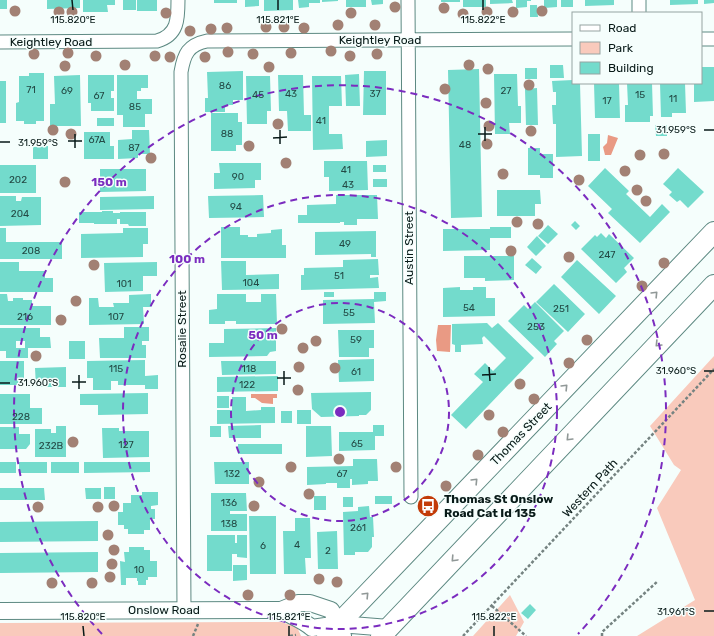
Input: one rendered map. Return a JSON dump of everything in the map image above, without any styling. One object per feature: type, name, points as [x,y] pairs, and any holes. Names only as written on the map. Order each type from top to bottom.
[{"type":"main road","name":"Thomas Street","points":[[336,632],[714,232]]},
{"type":"main road","points":[[385,632],[714,285]]},
{"type":"street","name":"Keightley Road","points":[[0,42],[157,41],[164,39],[171,33],[176,25],[178,0]]},
{"type":"street","name":"Austin Street","points":[[408,0],[410,497]]},
{"type":"street","points":[[639,0],[639,12]]},
{"type":"street","name":"Keightley Road","points":[[189,50],[192,46],[200,42],[207,41],[572,39]]},
{"type":"street","points":[[702,39],[714,39]]},
{"type":"street","name":"Rosalie Street","points":[[184,610],[181,72],[183,61],[189,50]]},
{"type":"street","name":"Onslow Road","points":[[0,611],[281,610],[298,603],[310,603],[331,610],[336,632]]},
{"type":"street","name":"Onslow Road","points":[[281,610],[312,628],[336,632],[385,632]]},
{"type":"path","name":"Western Path","points":[[463,636],[714,370]]},
{"type":"path","points":[[602,636],[602,632],[658,581]]},
{"type":"path","points":[[491,606],[526,636]]},
{"type":"green space","points":[[714,356],[714,636],[637,636],[695,600],[657,508],[681,470],[674,465],[650,426]]},
{"type":"green space","points":[[510,595],[524,622],[516,636],[473,636]]},
{"type":"green space","points":[[281,622],[297,627],[301,636],[0,636],[0,623]]},
{"type":"shaded area","points":[[608,135],[618,138],[611,155],[605,155],[603,147],[607,143]]},
{"type":"shaded area","points":[[438,325],[451,325],[450,352],[437,351],[436,340]]},
{"type":"shaded area","points":[[251,394],[277,394],[277,398],[273,398],[273,404],[262,403],[255,398],[251,398]]},
{"type":"building","points":[[0,0],[7,0],[7,9],[0,9]]},
{"type":"building","points":[[47,0],[80,0],[80,8],[47,9]]},
{"type":"building","points":[[83,0],[115,0],[115,5],[107,5],[108,12],[83,12]]},
{"type":"building","points":[[123,0],[136,0],[136,10],[123,10]]},
{"type":"building","points":[[137,0],[157,0],[157,11],[137,11]]},
{"type":"building","points":[[214,0],[237,0],[237,3],[214,3]]},
{"type":"building","points":[[245,0],[259,0],[259,6],[245,7]]},
{"type":"building","points":[[264,0],[293,0],[293,10],[264,11]]},
{"type":"building","points":[[298,0],[320,0],[320,3],[309,3],[309,7],[299,8]]},
{"type":"building","points":[[322,0],[338,0],[338,1],[322,2]]},
{"type":"building","points":[[346,0],[366,0],[366,7],[346,7]]},
{"type":"building","points":[[371,0],[383,0],[383,4],[372,5]]},
{"type":"building","points":[[441,0],[460,0],[460,2],[441,2]]},
{"type":"building","points":[[463,0],[486,0],[486,7],[463,7]]},
{"type":"building","points":[[490,0],[512,0],[513,3],[490,4]]},
{"type":"building","points":[[516,0],[531,1],[527,1],[527,7],[516,8]]},
{"type":"building","points":[[544,0],[557,0],[557,7],[544,8]]},
{"type":"building","points":[[561,0],[573,0],[573,7],[561,7]]},
{"type":"building","points":[[585,0],[614,0],[614,5],[585,6]]},
{"type":"building","points":[[670,0],[698,0],[698,4],[670,5]]},
{"type":"building","points":[[704,0],[714,0],[714,3],[704,4]]},
{"type":"building","points":[[530,5],[537,5],[538,17],[530,17]]},
{"type":"building","points":[[550,65],[563,65],[564,78],[550,78]]},
{"type":"building","points":[[702,67],[714,67],[714,101],[694,102],[694,84],[702,84]]},
{"type":"building","points":[[525,68],[537,68],[537,79],[525,79]]},
{"type":"building","points":[[479,69],[482,217],[451,218],[448,70]]},
{"type":"building","points":[[243,71],[243,100],[233,100],[233,105],[225,105],[225,112],[205,112],[205,98],[208,98],[207,72]]},
{"type":"building","points":[[364,71],[386,71],[386,115],[363,115]]},
{"type":"building","points":[[29,73],[44,73],[44,121],[36,121],[36,124],[24,124],[24,121],[16,121],[16,103],[19,102],[19,76],[29,76]]},
{"type":"building","points":[[359,74],[360,106],[346,106],[345,75]]},
{"type":"building","points":[[494,74],[517,74],[518,106],[521,106],[521,123],[509,123],[510,134],[495,134]]},
{"type":"building","points":[[80,75],[81,126],[50,126],[50,104],[55,104],[54,76]]},
{"type":"building","points":[[88,75],[114,75],[114,91],[111,91],[111,98],[114,98],[114,111],[91,111],[91,103],[88,103]]},
{"type":"building","points":[[117,75],[148,75],[148,88],[141,88],[141,91],[137,91],[137,99],[152,99],[152,114],[145,114],[145,127],[123,127],[123,115],[117,115]]},
{"type":"building","points":[[278,75],[303,75],[304,115],[311,115],[311,131],[288,131],[287,111],[279,111]]},
{"type":"building","points":[[246,76],[270,76],[271,111],[267,111],[267,124],[247,124]]},
{"type":"building","points":[[312,76],[341,76],[342,106],[329,106],[329,134],[342,134],[343,149],[313,150]]},
{"type":"building","points":[[572,80],[572,84],[580,84],[582,156],[556,157],[556,124],[553,124],[552,105],[556,105],[556,92],[553,92],[552,81]]},
{"type":"building","points":[[0,81],[6,81],[6,123],[0,123]]},
{"type":"building","points":[[594,84],[619,84],[620,118],[595,118]]},
{"type":"building","points":[[627,84],[652,84],[653,116],[650,116],[650,122],[625,122],[625,105],[628,105]]},
{"type":"building","points":[[660,84],[685,84],[686,113],[672,113],[672,117],[661,117]]},
{"type":"building","points":[[537,88],[538,125],[526,125],[525,89]]},
{"type":"building","points":[[211,113],[238,113],[238,122],[242,122],[242,145],[236,145],[236,151],[211,151]]},
{"type":"building","points":[[97,118],[114,118],[114,126],[97,126]]},
{"type":"building","points":[[655,125],[667,125],[667,136],[656,136]]},
{"type":"building","points":[[132,130],[149,130],[150,154],[138,154],[138,158],[118,159],[118,140],[132,139]]},
{"type":"building","points":[[84,132],[110,132],[110,146],[114,146],[114,159],[84,159]]},
{"type":"building","points":[[588,134],[600,134],[600,161],[588,161]]},
{"type":"building","points":[[387,140],[387,156],[366,157],[366,141]]},
{"type":"building","points":[[48,146],[48,159],[33,159],[33,147]]},
{"type":"building","points":[[528,148],[540,148],[540,154],[553,154],[553,178],[540,178],[540,175],[528,175]]},
{"type":"building","points":[[324,161],[367,161],[368,190],[329,191],[329,177],[324,177]]},
{"type":"building","points":[[219,163],[261,163],[261,180],[255,180],[255,188],[214,189],[214,173],[220,173]]},
{"type":"building","points":[[0,165],[36,165],[36,193],[0,193]]},
{"type":"building","points":[[373,165],[386,165],[386,172],[373,172]]},
{"type":"building","points":[[605,168],[629,191],[626,194],[650,217],[662,204],[670,212],[640,243],[608,213],[612,209],[588,186]]},
{"type":"building","points":[[678,168],[704,192],[688,208],[680,200],[677,202],[669,195],[672,192],[663,184]]},
{"type":"building","points":[[100,169],[146,169],[146,191],[100,192]]},
{"type":"building","points":[[373,179],[387,179],[387,187],[373,187]]},
{"type":"building","points":[[497,190],[540,190],[541,204],[535,204],[535,216],[497,216]]},
{"type":"building","points":[[263,195],[264,217],[209,218],[208,196]]},
{"type":"building","points":[[336,195],[377,195],[378,219],[357,219],[357,225],[344,225],[344,222],[298,223],[298,215],[307,215],[307,205],[336,204]]},
{"type":"building","points":[[0,196],[16,196],[16,201],[21,201],[22,197],[41,197],[41,225],[0,226]]},
{"type":"building","points":[[154,196],[154,209],[100,210],[100,197]]},
{"type":"building","points":[[113,211],[113,213],[146,212],[146,226],[129,226],[128,224],[120,224],[120,219],[117,219],[117,224],[79,223],[79,212]]},
{"type":"building","points":[[575,221],[580,226],[576,230],[571,225]]},
{"type":"building","points":[[548,225],[558,234],[548,244],[538,236]]},
{"type":"building","points":[[221,227],[240,227],[240,235],[248,235],[248,237],[257,237],[257,234],[271,233],[271,230],[282,229],[282,245],[286,245],[286,258],[221,258]]},
{"type":"building","points":[[490,227],[511,227],[511,238],[490,238],[490,250],[443,251],[443,229],[490,229]]},
{"type":"building","points":[[0,228],[6,228],[6,242],[62,242],[62,259],[0,259]]},
{"type":"building","points":[[123,228],[148,228],[148,244],[143,244],[143,257],[81,258],[81,234],[123,233]]},
{"type":"building","points":[[376,231],[376,257],[371,257],[371,254],[315,255],[315,232]]},
{"type":"building","points":[[601,233],[606,238],[609,234],[634,258],[624,268],[627,272],[616,283],[581,249],[595,235],[597,237]]},
{"type":"building","points":[[537,236],[546,246],[536,256],[527,247]]},
{"type":"building","points":[[464,256],[514,256],[514,280],[485,281],[485,278],[464,278]]},
{"type":"building","points":[[532,258],[542,267],[536,274],[525,265]]},
{"type":"building","points":[[378,259],[379,275],[370,275],[370,278],[378,277],[379,288],[301,290],[301,275],[304,275],[304,268],[343,267],[343,260]]},
{"type":"building","points":[[577,260],[616,296],[599,314],[561,277]]},
{"type":"building","points":[[221,261],[246,261],[246,275],[279,274],[279,289],[222,290]]},
{"type":"building","points":[[0,262],[19,262],[19,271],[45,271],[45,278],[53,278],[53,292],[0,292]]},
{"type":"building","points":[[157,262],[157,276],[143,276],[143,291],[105,292],[104,263]]},
{"type":"building","points":[[554,284],[585,314],[568,332],[536,302]]},
{"type":"building","points":[[460,287],[460,290],[473,290],[473,287],[486,287],[486,298],[495,298],[495,316],[443,317],[443,288]]},
{"type":"building","points":[[324,292],[334,292],[334,297],[324,297]]},
{"type":"building","points":[[374,292],[386,292],[386,301],[374,302],[375,323],[323,324],[323,300],[374,299]]},
{"type":"building","points":[[0,294],[7,294],[8,301],[13,301],[13,298],[23,298],[23,300],[32,300],[32,306],[51,306],[51,325],[0,325]]},
{"type":"building","points":[[151,294],[151,307],[143,307],[144,324],[89,325],[89,298],[98,298],[99,307],[114,307],[113,303],[129,303],[129,295]]},
{"type":"building","points":[[217,294],[246,294],[246,302],[261,302],[261,294],[276,294],[277,324],[236,324],[236,321],[225,321],[225,324],[209,324],[209,310],[217,309]]},
{"type":"building","points":[[535,302],[564,331],[554,341],[557,344],[545,357],[508,321],[524,305],[528,309]]},
{"type":"building","points":[[487,323],[492,328],[498,323],[534,358],[466,429],[451,415],[483,382],[474,374],[485,363],[493,371],[506,358],[484,336],[482,338],[483,344],[461,345],[461,352],[455,352],[455,345],[452,344],[452,324]]},
{"type":"building","points":[[124,327],[149,327],[149,341],[142,341],[142,345],[146,345],[146,358],[100,358],[99,338],[124,338]]},
{"type":"building","points":[[0,328],[40,328],[40,337],[50,337],[51,348],[28,348],[28,358],[6,358],[6,351],[0,351]],"holes":[[[16,341],[25,341],[25,348],[16,348]]]},
{"type":"building","points":[[276,328],[276,351],[270,352],[267,356],[209,357],[209,343],[224,343],[224,329]]},
{"type":"building","points":[[338,330],[374,330],[374,348],[369,348],[369,357],[339,357]]},
{"type":"building","points":[[69,341],[85,341],[85,359],[69,359]]},
{"type":"building","points":[[374,359],[374,381],[339,382],[338,360]]},
{"type":"building","points":[[145,360],[145,376],[158,375],[158,389],[145,389],[145,385],[118,385],[118,381],[111,381],[111,390],[93,390],[93,378],[87,378],[87,361]]},
{"type":"building","points":[[0,361],[24,361],[24,385],[0,385]]},
{"type":"building","points":[[221,361],[276,361],[276,374],[222,375]]},
{"type":"building","points":[[66,367],[66,387],[36,387],[35,368]]},
{"type":"building","points":[[278,376],[278,391],[217,392],[217,377]]},
{"type":"building","points":[[371,392],[371,410],[366,415],[321,417],[312,409],[311,393]]},
{"type":"building","points":[[148,393],[148,414],[98,415],[98,405],[80,405],[80,394]]},
{"type":"building","points":[[0,394],[30,394],[30,408],[42,408],[42,424],[0,424]]},
{"type":"building","points":[[217,396],[229,396],[229,408],[217,408]]},
{"type":"building","points":[[232,397],[246,397],[246,411],[261,410],[261,407],[275,407],[275,423],[217,424],[217,410],[232,410]]},
{"type":"building","points":[[297,410],[311,410],[311,424],[297,424]]},
{"type":"building","points":[[281,411],[292,411],[292,423],[281,423]]},
{"type":"building","points":[[261,425],[261,438],[229,438],[228,426]]},
{"type":"building","points":[[373,425],[384,425],[384,436],[375,436],[375,450],[339,451],[339,432],[373,432]]},
{"type":"building","points":[[56,426],[66,426],[66,457],[35,457],[35,429],[51,429],[51,433],[56,433]]},
{"type":"building","points":[[210,426],[221,426],[221,437],[210,437]]},
{"type":"building","points":[[306,426],[331,426],[332,456],[306,457]]},
{"type":"building","points":[[0,427],[19,427],[19,434],[30,434],[30,444],[26,449],[0,449]]},
{"type":"building","points":[[102,428],[119,428],[119,431],[149,431],[149,457],[103,458]]},
{"type":"building","points":[[238,444],[282,444],[282,454],[238,454]]},
{"type":"building","points":[[353,459],[377,459],[378,481],[368,481],[368,484],[352,485],[352,479],[350,479],[350,488],[337,488],[337,483],[307,485],[307,467],[353,466]]},
{"type":"building","points":[[0,462],[16,462],[16,473],[0,473]]},
{"type":"building","points":[[19,462],[47,462],[47,473],[19,473]]},
{"type":"building","points":[[51,462],[79,462],[79,473],[51,473]]},
{"type":"building","points":[[84,462],[150,462],[150,472],[84,473]]},
{"type":"building","points":[[214,462],[249,462],[249,484],[215,484]]},
{"type":"building","points":[[104,487],[115,487],[115,499],[104,499]]},
{"type":"building","points":[[0,488],[44,488],[45,500],[0,500]]},
{"type":"building","points":[[85,488],[101,488],[101,499],[86,499]]},
{"type":"building","points":[[142,492],[158,492],[158,505],[151,506],[151,509],[155,509],[155,519],[150,519],[150,530],[144,530],[144,534],[128,534],[128,529],[124,529],[124,525],[118,525],[118,512],[123,512],[123,503],[131,503],[131,495],[142,495]]},
{"type":"building","points":[[211,493],[246,493],[247,511],[230,511],[230,514],[247,514],[247,531],[211,531]]},
{"type":"building","points":[[314,496],[326,496],[326,510],[314,510]]},
{"type":"building","points":[[375,496],[392,496],[392,504],[375,504]]},
{"type":"building","points":[[343,497],[353,497],[353,507],[343,507]]},
{"type":"building","points":[[369,506],[370,517],[373,517],[374,537],[372,537],[372,547],[368,552],[355,552],[355,555],[344,555],[343,512],[358,511],[358,507]]},
{"type":"building","points":[[249,516],[276,516],[276,574],[250,574]]},
{"type":"building","points":[[295,518],[310,518],[311,558],[305,558],[306,574],[284,574],[283,531],[295,531]]},
{"type":"building","points":[[98,521],[98,541],[0,542],[0,522]]},
{"type":"building","points":[[337,531],[338,569],[318,569],[317,532]]},
{"type":"building","points":[[207,535],[235,535],[235,543],[237,543],[237,535],[247,535],[247,558],[237,557],[237,554],[232,554],[232,571],[207,571]]},
{"type":"building","points":[[129,547],[144,547],[144,550],[150,550],[150,561],[157,561],[157,577],[148,577],[148,580],[146,580],[146,585],[138,585],[137,578],[126,578],[126,585],[121,585],[120,561],[125,562],[124,552],[129,552]]},
{"type":"building","points":[[98,552],[98,572],[0,573],[0,553]]},
{"type":"building","points":[[233,565],[247,565],[247,580],[233,581]]},
{"type":"building","points":[[530,604],[536,610],[528,619],[521,613]]},
{"type":"place","name":"Thomas St Onslow Road Cat Id 135","points":[[428,506]]}]
